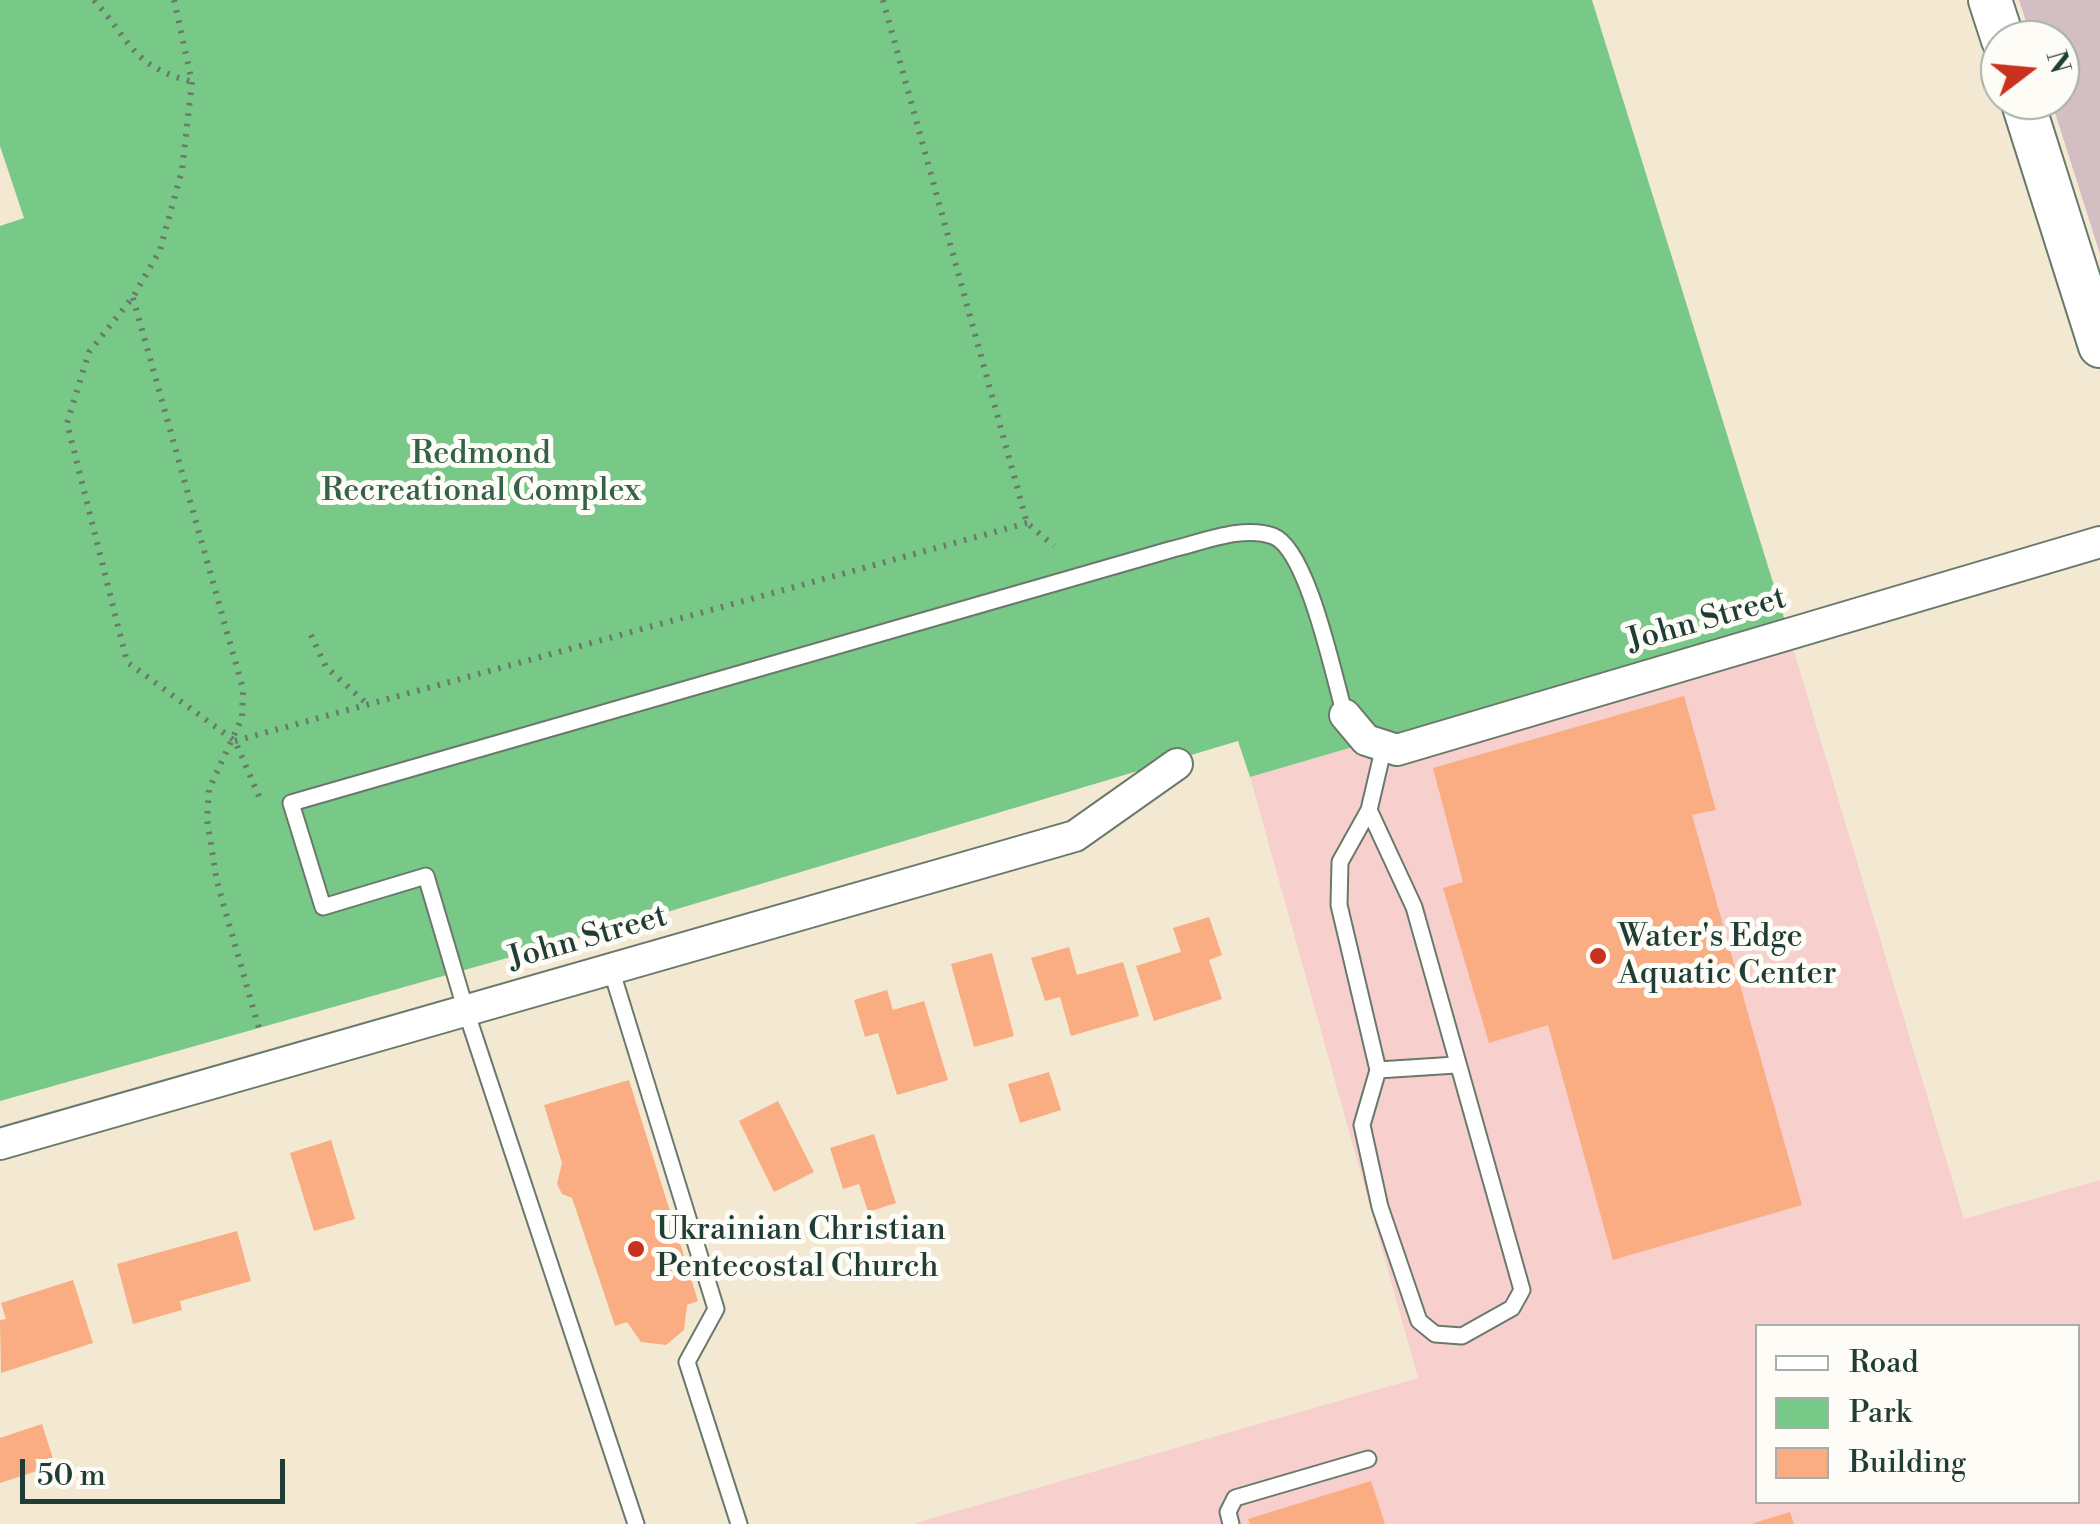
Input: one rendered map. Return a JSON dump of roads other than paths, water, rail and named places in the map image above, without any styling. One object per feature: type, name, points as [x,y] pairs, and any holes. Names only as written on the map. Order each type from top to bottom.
[{"type":"street","points":[[2028,120],[2100,346]]},
{"type":"street","name":"John Street","points":[[1384,746],[1396,750],[2100,542]]},
{"type":"street","points":[[1346,715],[1366,740],[1384,746]]},
{"type":"street","name":"John Street","points":[[0,1144],[1075,836],[1177,764]]},
{"type":"lane","points":[[636,1524],[466,1011],[426,876],[323,907],[291,803],[1173,549],[1248,532],[1276,537],[1303,573],[1346,715]]},
{"type":"lane","points":[[1369,810],[1414,907],[1522,1290],[1512,1308],[1462,1336],[1435,1334],[1418,1321],[1380,1207],[1362,1125],[1378,1070],[1339,905],[1340,862],[1369,810],[1384,746]]},
{"type":"lane","points":[[612,969],[716,1309],[687,1362],[738,1524]]},
{"type":"lane","points":[[1378,1070],[1456,1065]]},
{"type":"lane","points":[[1231,1524],[1228,1512],[1235,1498],[1368,1459]]},
{"type":"place","name":"Water's Edge Aquatic Center","points":[[1598,956]]},
{"type":"place","name":"Ukrainian Christian Pentecostal Church","points":[[636,1249]]},
{"type":"park label","name":"Redmond Recreational Complex","points":[[481,474]]}]
